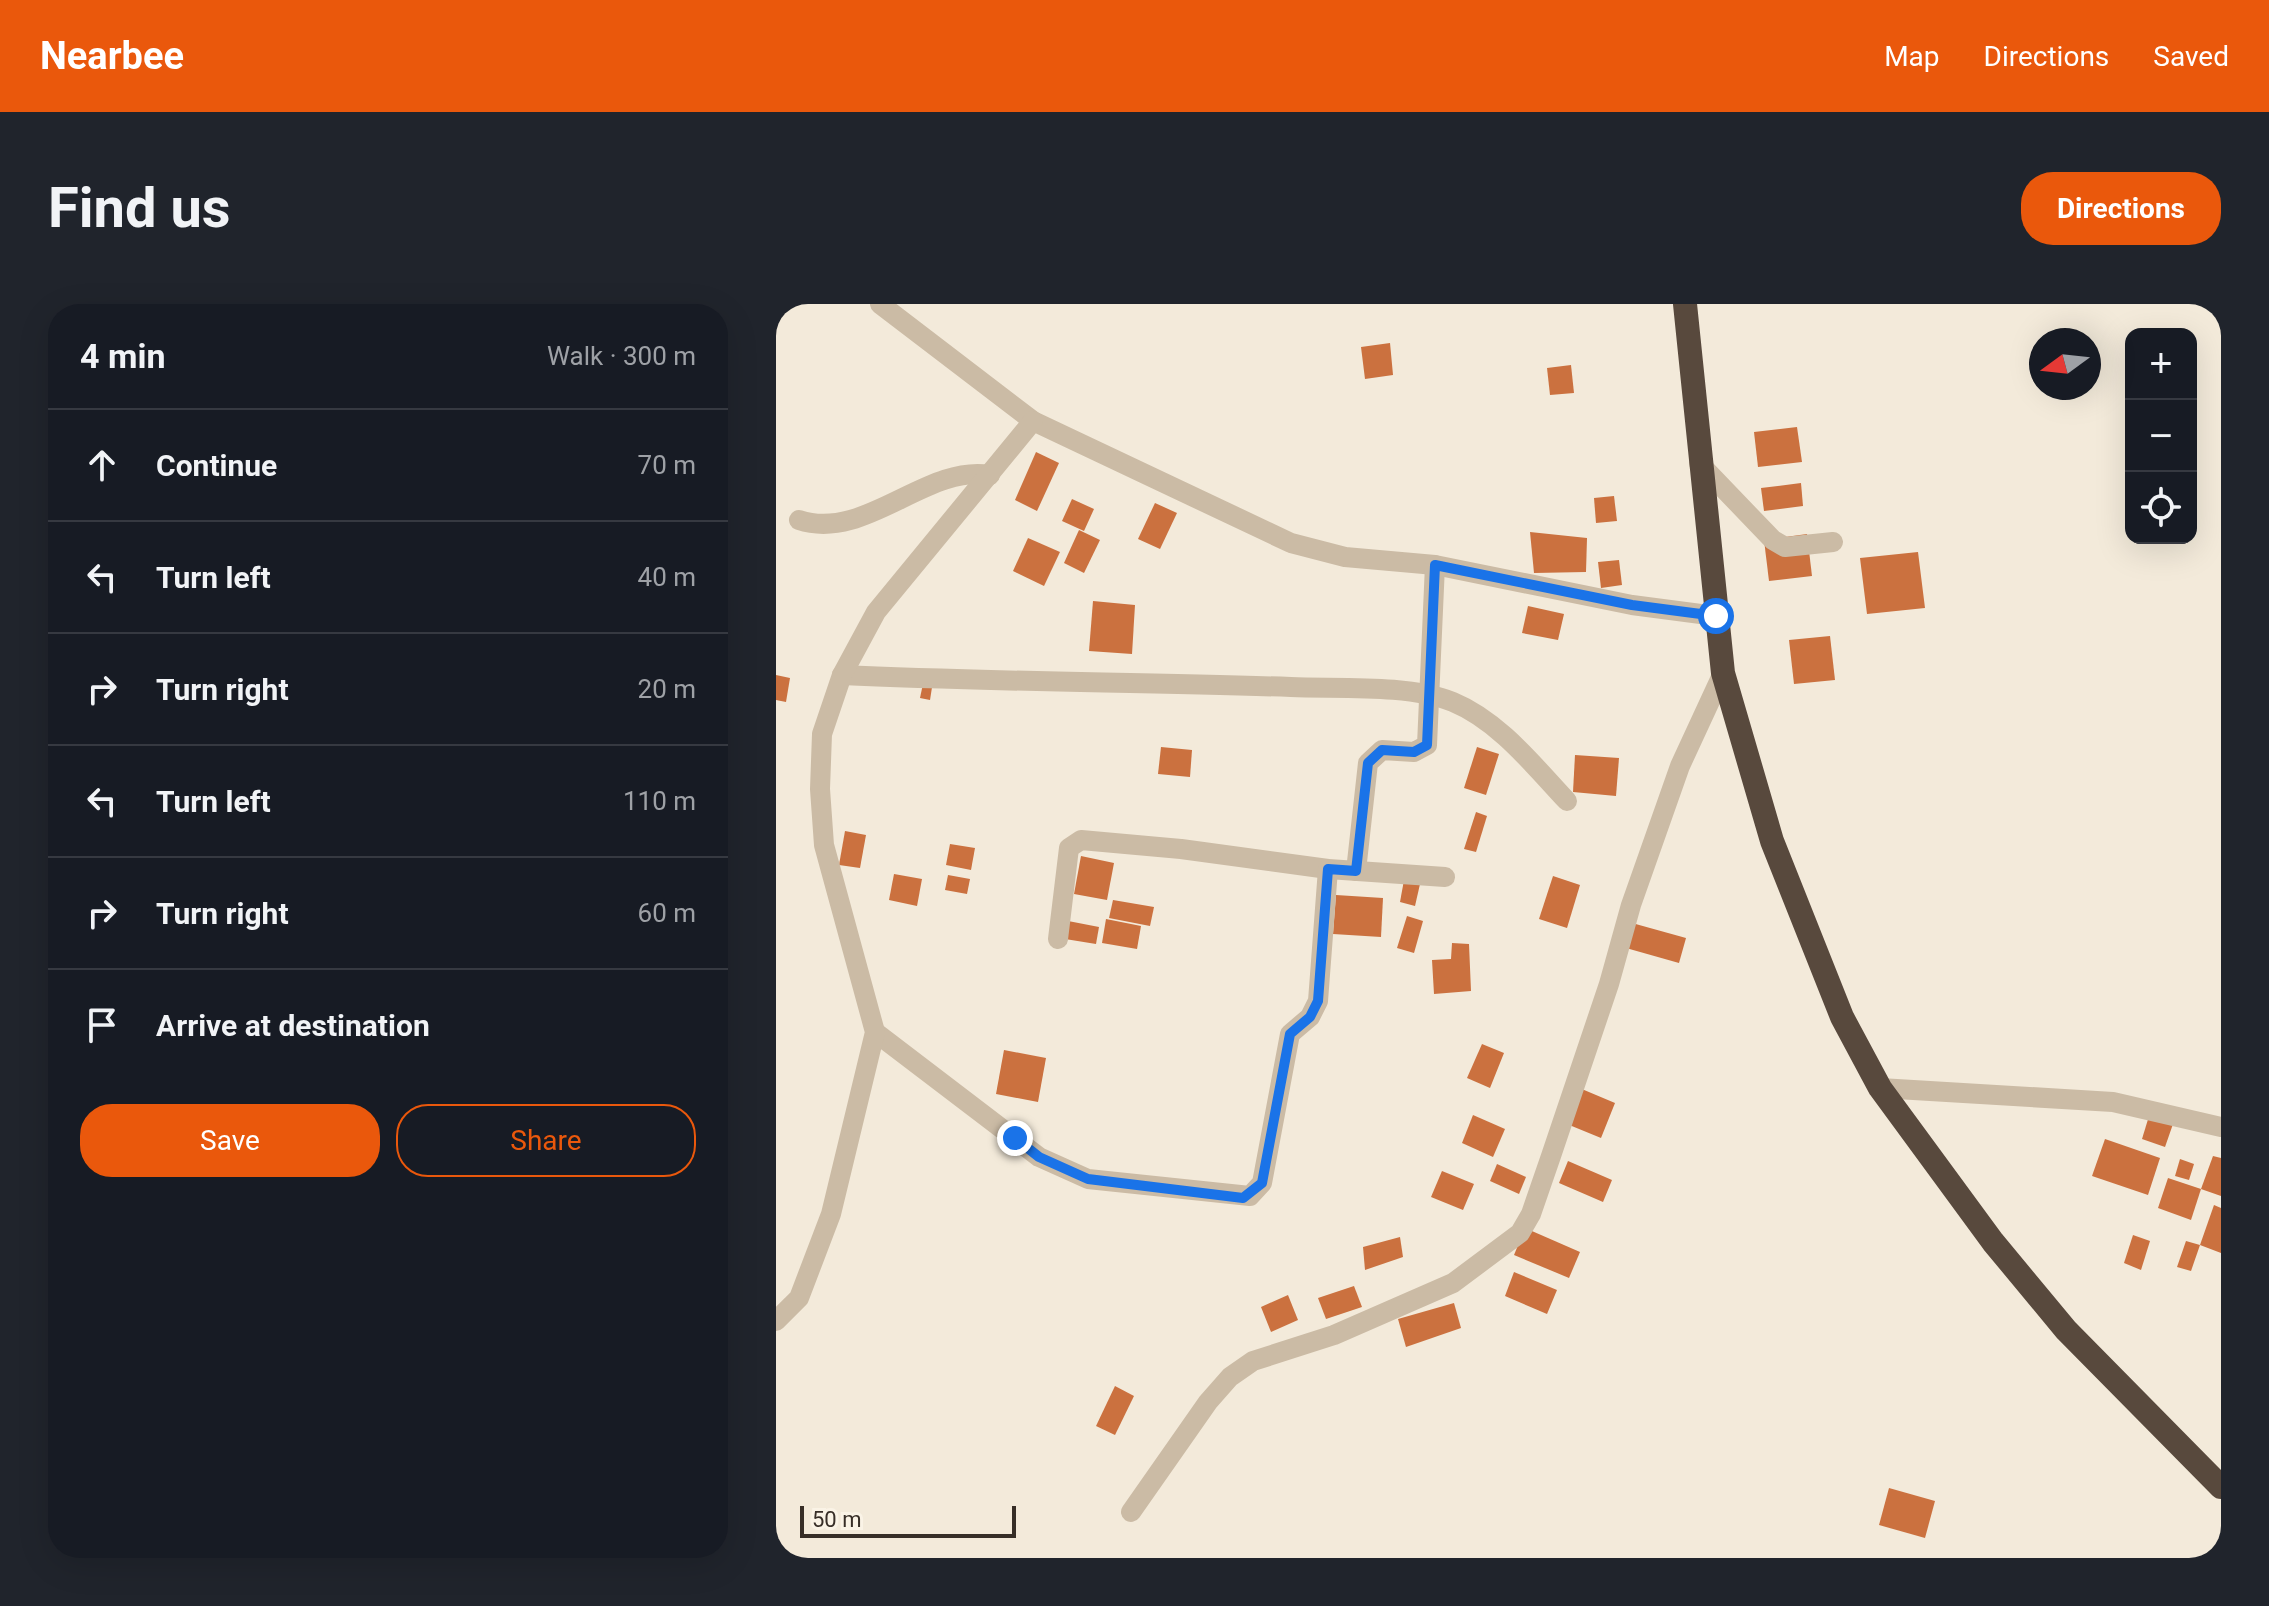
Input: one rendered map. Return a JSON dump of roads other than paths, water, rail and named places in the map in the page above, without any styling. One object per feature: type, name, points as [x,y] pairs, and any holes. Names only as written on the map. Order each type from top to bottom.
[{"type":"highway","points":[[1685,304],[1723,673],[1772,841],[1842,1017],[1880,1088],[1993,1242],[2066,1330],[2221,1487]]},
{"type":"street","points":[[880,304],[1033,421],[1291,543],[1345,557],[1435,565],[1632,605],[1716,616]]},
{"type":"street","points":[[776,1321],[799,1298],[831,1214],[875,1032],[824,845],[820,789],[822,734],[842,675],[876,612],[1033,421]]},
{"type":"street","points":[[1699,463],[1773,540],[1785,547],[1833,542]]},
{"type":"street","points":[[799,520],[813,525],[831,523],[892,504],[956,474],[968,471],[990,475]]},
{"type":"street","points":[[1356,871],[1368,763],[1382,750],[1424,749],[1431,696],[1435,565]]},
{"type":"street","points":[[1131,1512],[1208,1402],[1230,1377],[1253,1361],[1334,1335],[1453,1283],[1520,1233],[1531,1214],[1551,1156],[1609,984],[1631,905],[1680,766],[1723,673]]},
{"type":"street","points":[[842,675],[1017,683],[1240,685],[1386,691],[1431,696],[1451,701],[1483,719],[1523,754],[1567,801]]},
{"type":"street","points":[[1058,939],[1069,848],[1081,840],[1167,847],[1328,869],[1445,877]]},
{"type":"street","points":[[875,1032],[1039,1157],[1088,1179],[1250,1196],[1262,1183],[1290,1034],[1310,1017],[1318,1001],[1328,869]]},
{"type":"street","points":[[1880,1088],[2113,1102],[2221,1127]]}]
